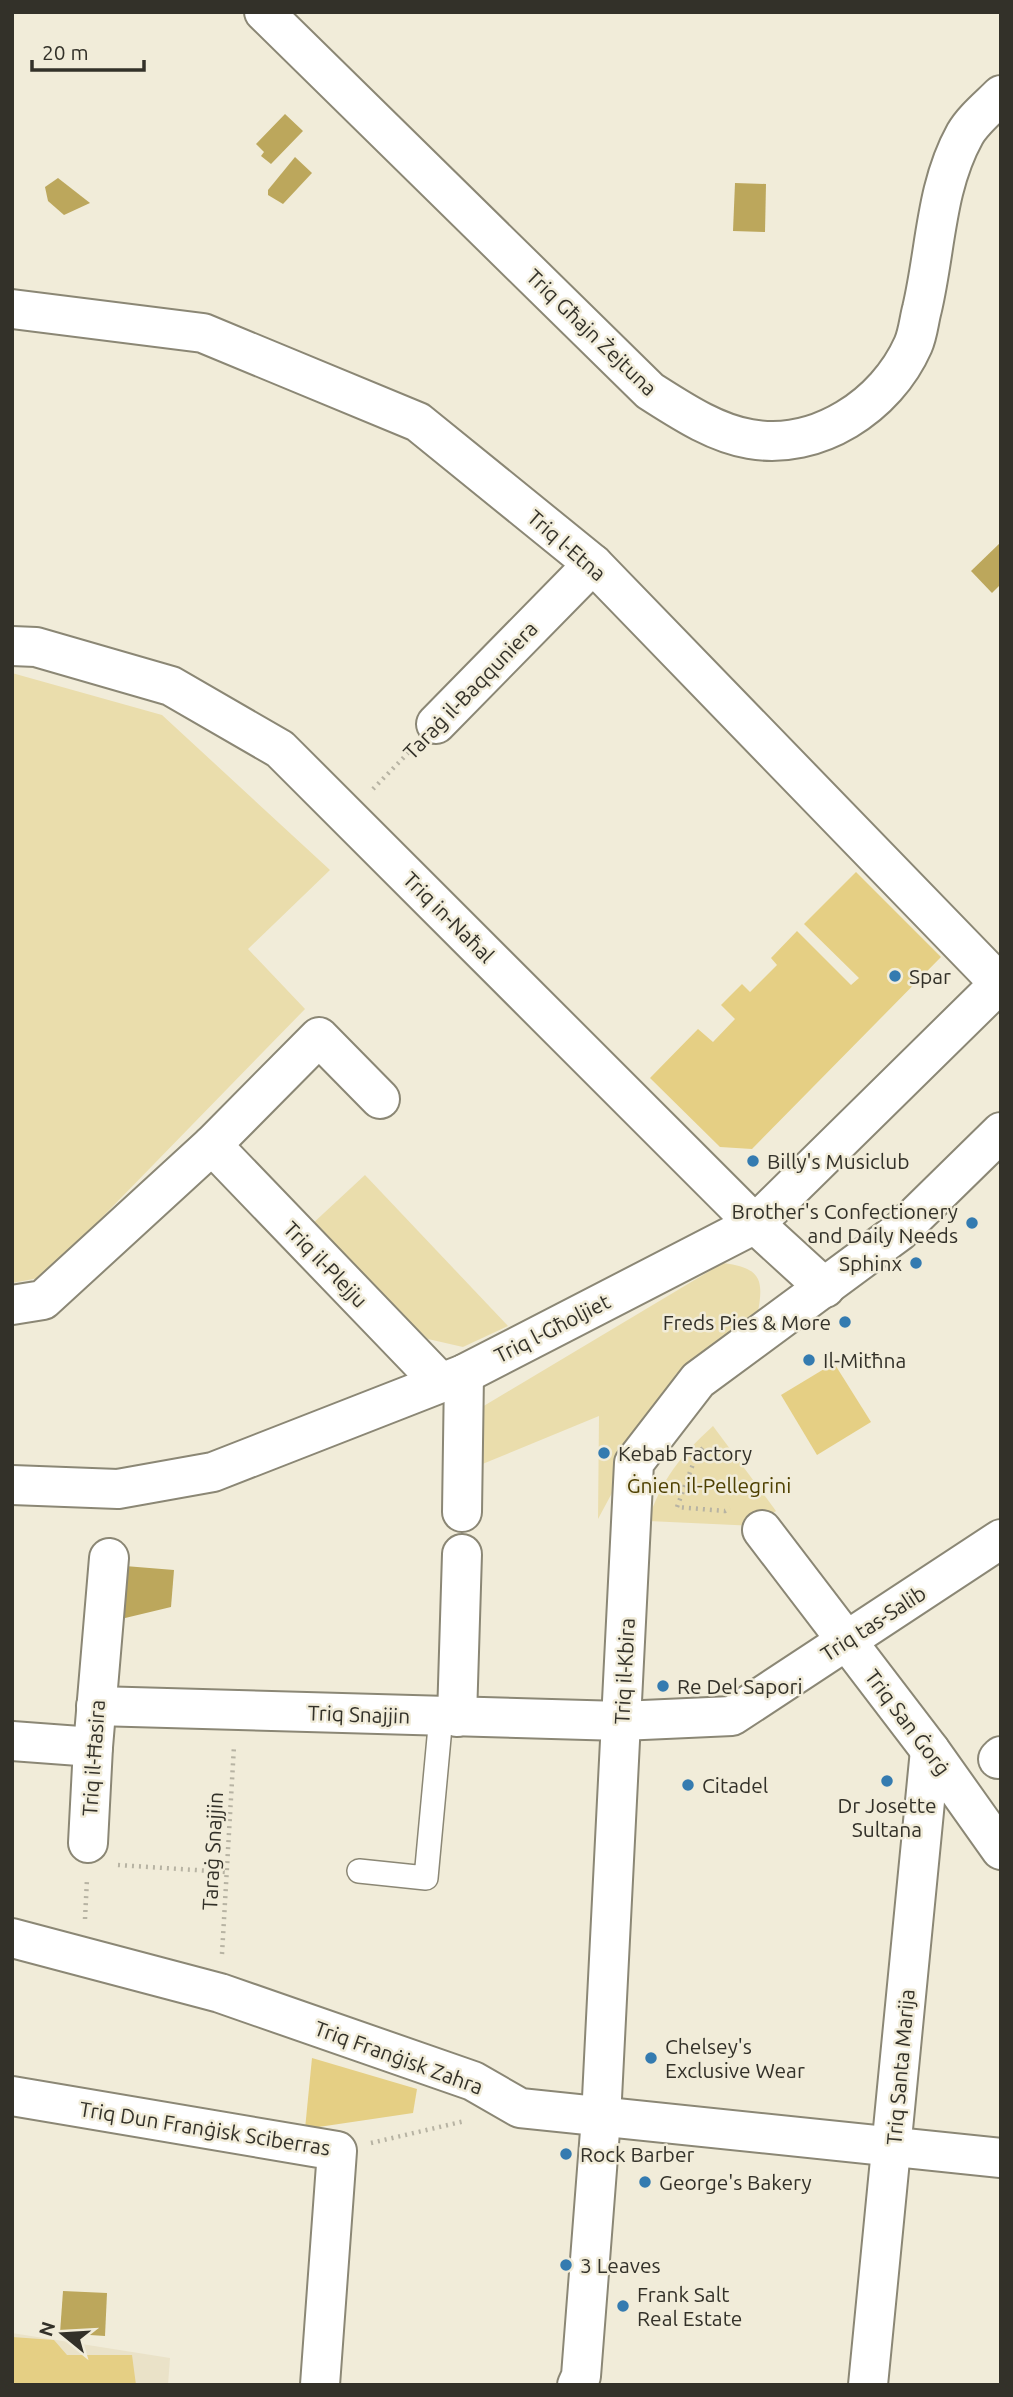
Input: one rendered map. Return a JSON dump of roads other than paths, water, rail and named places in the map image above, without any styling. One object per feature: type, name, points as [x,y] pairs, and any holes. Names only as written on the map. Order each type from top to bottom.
[{"type":"street","name":"Triq Għajn Żejtuna","points":[[264,12],[650,391],[696,420],[750,439],[811,437],[851,417],[890,384],[914,344],[931,273],[944,180],[966,131],[1001,95]]},
{"type":"street","name":"Triq l-Etna","points":[[12,309],[203,333],[418,422],[593,564],[1000,984]]},
{"type":"street","name":"Taraġ il-Baqquniera","points":[[436,724],[593,564]]},
{"type":"street","name":"Triq in-Naħal","points":[[12,646],[36,647],[171,686],[280,749],[755,1224],[825,1288]]},
{"type":"street","name":"Triq l-Għoljiet","points":[[12,1485],[118,1489],[213,1472],[452,1379],[755,1224],[1000,984]]},
{"type":"street","points":[[12,1305],[43,1300],[212,1145],[319,1037],[380,1099]]},
{"type":"street","name":"Triq il-Kbira","points":[[580,2382],[601,2118],[634,1463],[698,1380],[900,1231],[998,1141]]},
{"type":"street","name":"Triq il-Plejju","points":[[212,1145],[452,1379]]},
{"type":"street","points":[[452,1379],[462,1512]]},
{"type":"street","name":"Triq San Ġorġ","points":[[748,1518],[847,1640],[1001,1850]]},
{"type":"street","name":"Triq tas-Salib","points":[[621,1721],[732,1716],[999,1544]]},
{"type":"street","points":[[449,1716],[462,1555]]},
{"type":"street","name":"Triq il-Ħasira","points":[[97,1854],[93,1747],[109,1558]]},
{"type":"street","name":"Triq Snajjin","points":[[96,1706],[621,1721]]},
{"type":"street","points":[[12,1741],[93,1747]]},
{"type":"street","name":"Triq Santa Marija","points":[[868,2385],[930,1750]]},
{"type":"street","name":"Triq Franġisk Zahra","points":[[12,1938],[220,1993],[473,2081],[520,2108],[1001,2158]]},
{"type":"street","name":"Triq Dun Franġisk Sciberras","points":[[12,2096],[337,2151],[320,2385]]},
{"type":"lane","points":[[359,1871],[426,1878],[449,1716]]},
{"type":"place","name":"Spar","points":[[895,976]]},
{"type":"place","name":"Billy's Musiclub","points":[[753,1161]]},
{"type":"place","name":"Brother's Confectionery and Daily Needs","points":[[972,1223]]},
{"type":"place","name":"Sphinx","points":[[916,1263]]},
{"type":"place","name":"Freds Pies & More","points":[[845,1322]]},
{"type":"place","name":"Il-Mitħna","points":[[809,1360]]},
{"type":"place","name":"Kebab Factory","points":[[604,1453]]},
{"type":"place","name":"Re Del Sapori","points":[[663,1686]]},
{"type":"place","name":"Dr Josette Sultana","points":[[887,1781]]},
{"type":"place","name":"Citadel","points":[[688,1785]]},
{"type":"place","name":"Chelsey's Exclusive Wear","points":[[651,2058]]},
{"type":"place","name":"Rock Barber","points":[[566,2154]]},
{"type":"place","name":"George's Bakery","points":[[645,2182]]},
{"type":"place","name":"3 Leaves","points":[[566,2265]]},
{"type":"place","name":"Frank Salt Real Estate","points":[[623,2306]]},
{"type":"park label","name":"Ġnien il-Pellegrini","points":[[709,1485]]}]
